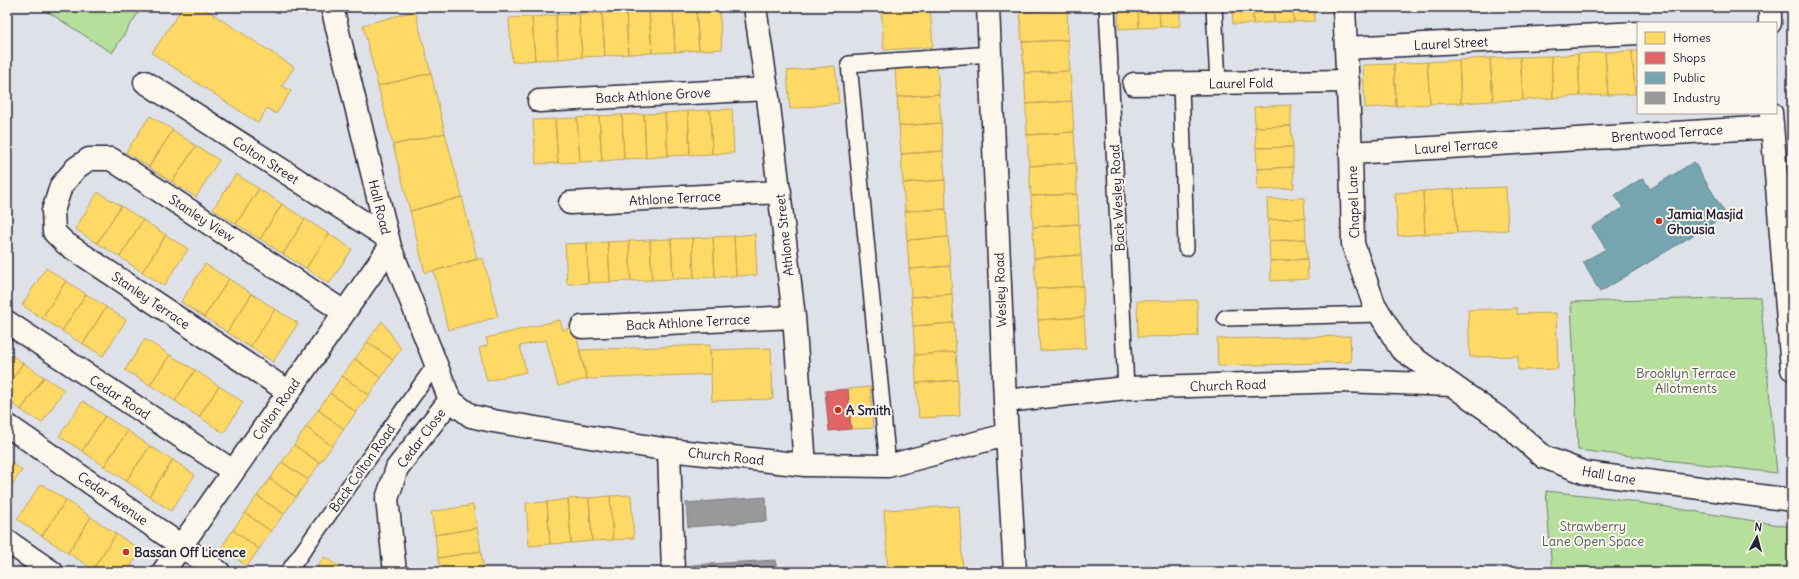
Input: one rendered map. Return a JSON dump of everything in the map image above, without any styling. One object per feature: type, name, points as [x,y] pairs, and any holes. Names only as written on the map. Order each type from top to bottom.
[{"type":"street","name":"Hall Road","points":[[332,7],[389,242],[435,365],[450,400]]},
{"type":"street","name":"Athlone Street","points":[[755,7],[780,192],[794,317],[805,465]]},
{"type":"street","name":"Wesley Road","points":[[988,7],[1006,435],[1015,572]]},
{"type":"street","name":"Chapel Lane","points":[[1344,7],[1351,153],[1353,244],[1374,304],[1401,349],[1452,385]]},
{"type":"street","points":[[1770,7],[1770,22]]},
{"type":"street","name":"Laurel Street","points":[[1346,48],[1637,33]]},
{"type":"street","name":"Laurel Fold","points":[[1134,84],[1348,81]]},
{"type":"street","name":"Colton Street","points":[[145,82],[389,242]]},
{"type":"street","name":"Back Athlone Grove","points":[[539,101],[767,89]]},
{"type":"street","points":[[1772,120],[1792,369]]},
{"type":"street","name":"Brentwood Terrace","points":[[1562,140],[1772,120]]},
{"type":"street","name":"Laurel Terrace","points":[[1351,153],[1562,140]]},
{"type":"street","name":"Stanley View","points":[[61,186],[76,168],[89,159],[111,159],[344,312]]},
{"type":"street","name":"Stanley Terrace","points":[[61,186],[52,211],[54,232],[65,243],[289,392]]},
{"type":"street","name":"Athlone Terrace","points":[[570,203],[780,192]]},
{"type":"street","name":"Colton Road","points":[[162,572],[289,392],[344,312],[389,242]]},
{"type":"street","name":"Back Athlone Terrace","points":[[582,327],[794,317]]},
{"type":"street","name":"Cedar Road","points":[[7,322],[233,471]]},
{"type":"street","name":"Church Road","points":[[1005,401],[1126,388],[1343,381],[1452,385]]},
{"type":"street","name":"Hall Lane","points":[[1452,385],[1503,421],[1544,457],[1586,473],[1792,500]]},
{"type":"street","name":"Church Road","points":[[450,400],[471,416],[493,421],[669,450],[805,465],[888,466],[1006,435]]},
{"type":"street","name":"Cedar Close","points":[[395,572],[387,499],[397,468],[450,400]]},
{"type":"street","name":"Cedar Avenue","points":[[7,425],[219,572]]},
{"type":"street","points":[[669,450],[673,572]]},
{"type":"street","points":[[7,541],[52,572]]},
{"type":"lane","name":"Back Wesley Road","points":[[1107,7],[1126,388]]},
{"type":"lane","points":[[1214,7],[1218,83]]},
{"type":"lane","points":[[888,466],[849,64],[991,54]]},
{"type":"lane","points":[[1181,83],[1186,248]]},
{"type":"lane","points":[[1225,318],[1380,314]]},
{"type":"lane","name":"Back Colton Road","points":[[288,572],[435,365]]},
{"type":"green space","points":[[40,7],[142,7],[112,53]]},
{"type":"green space","name":"Brooklyn Terrace Allotments","points":[[1760,297],[1777,473],[1578,450],[1571,302]]},
{"type":"green space","name":"Strawberry Lane Open Space","points":[[1546,491],[1611,498],[1792,527],[1792,572],[1552,572]]},
{"type":"building: Homes","points":[[183,7],[202,7],[294,67],[282,86],[291,91],[276,114],[267,108],[258,123],[152,53]]},
{"type":"building: Homes","points":[[696,7],[719,7],[722,49],[699,50]]},
{"type":"building: Homes","points":[[696,7],[699,50],[675,52],[673,8]]},
{"type":"building: Homes","points":[[881,7],[930,7],[933,47],[884,50]]},
{"type":"building: Homes","points":[[1020,7],[1066,7],[1067,9],[1020,12]]},
{"type":"building: Homes","points":[[1118,7],[1138,7],[1139,28],[1119,29]]},
{"type":"building: Homes","points":[[1138,7],[1159,7],[1160,27],[1139,28]]},
{"type":"building: Homes","points":[[1159,7],[1180,7],[1180,26],[1160,27]]},
{"type":"building: Homes","points":[[1232,7],[1253,7],[1253,24],[1233,24]]},
{"type":"building: Homes","points":[[1253,7],[1273,7],[1274,22],[1253,24]]},
{"type":"building: Homes","points":[[1273,7],[1293,7],[1294,22],[1274,22]]},
{"type":"building: Homes","points":[[1293,7],[1314,7],[1315,21],[1294,22]]},
{"type":"building: Homes","points":[[673,8],[675,52],[652,53],[649,10]]},
{"type":"building: Homes","points":[[1067,9],[1068,40],[1022,42],[1020,12]]},
{"type":"building: Homes","points":[[649,10],[652,53],[628,54],[626,11]]},
{"type":"building: Homes","points":[[415,11],[431,73],[378,86],[363,25]]},
{"type":"building: Homes","points":[[626,11],[628,54],[605,56],[602,13]]},
{"type":"building: Homes","points":[[602,13],[605,56],[582,57],[579,14]]},
{"type":"building: Homes","points":[[579,14],[582,57],[558,59],[556,15]]},
{"type":"building: Homes","points":[[556,15],[558,59],[535,60],[532,17]]},
{"type":"building: Homes","points":[[532,17],[535,60],[512,62],[509,18]]},
{"type":"building: Homes","points":[[1068,40],[1070,71],[1024,73],[1022,42]]},
{"type":"building: Homes","points":[[1632,51],[1637,51],[1637,94],[1635,94]]},
{"type":"building: Homes","points":[[1632,51],[1635,94],[1608,95],[1605,52]]},
{"type":"building: Homes","points":[[1605,52],[1608,95],[1580,96],[1578,54]]},
{"type":"building: Homes","points":[[1578,54],[1580,96],[1553,98],[1551,56]]},
{"type":"building: Homes","points":[[1551,56],[1553,98],[1523,100],[1520,57]]},
{"type":"building: Homes","points":[[1520,57],[1523,100],[1493,101],[1490,58]]},
{"type":"building: Homes","points":[[1490,58],[1493,101],[1461,103],[1459,60]]},
{"type":"building: Homes","points":[[1459,60],[1461,103],[1430,104],[1427,62]]},
{"type":"building: Homes","points":[[1427,62],[1430,104],[1396,106],[1394,64]]},
{"type":"building: Homes","points":[[1394,64],[1396,106],[1365,108],[1363,65]]},
{"type":"building: Homes","points":[[835,66],[839,103],[790,109],[787,71]]},
{"type":"building: Homes","points":[[937,66],[939,94],[897,97],[895,68]]},
{"type":"building: Homes","points":[[1070,71],[1072,101],[1026,104],[1024,73]]},
{"type":"building: Homes","points":[[431,73],[445,133],[393,145],[378,86]]},
{"type":"building: Homes","points":[[939,94],[941,123],[899,126],[897,97]]},
{"type":"building: Homes","points":[[1072,101],[1074,132],[1027,135],[1026,104]]},
{"type":"building: Homes","points":[[1291,105],[1291,126],[1255,127],[1254,107]]},
{"type":"building: Homes","points":[[732,109],[734,153],[712,154],[710,110]]},
{"type":"building: Homes","points":[[710,110],[712,154],[690,155],[688,111]]},
{"type":"building: Homes","points":[[688,111],[690,155],[668,156],[665,113]]},
{"type":"building: Homes","points":[[665,113],[668,156],[646,158],[644,114]]},
{"type":"building: Homes","points":[[644,114],[646,158],[624,159],[622,115]]},
{"type":"building: Homes","points":[[622,115],[624,159],[602,161],[599,116]]},
{"type":"building: Homes","points":[[150,116],[173,130],[149,167],[126,152]]},
{"type":"building: Homes","points":[[599,116],[602,161],[580,162],[577,118]]},
{"type":"building: Homes","points":[[577,118],[580,162],[558,163],[555,119]]},
{"type":"building: Homes","points":[[555,119],[558,163],[536,164],[533,120]]},
{"type":"building: Homes","points":[[941,123],[943,151],[901,154],[899,126]]},
{"type":"building: Homes","points":[[1291,126],[1293,147],[1256,148],[1255,127]]},
{"type":"building: Homes","points":[[173,130],[196,146],[172,182],[149,167]]},
{"type":"building: Homes","points":[[1074,132],[1076,163],[1029,166],[1027,135]]},
{"type":"building: Homes","points":[[445,133],[462,197],[410,211],[393,145]]},
{"type":"building: Homes","points":[[196,146],[219,160],[196,197],[172,182]]},
{"type":"building: Homes","points":[[1293,147],[1293,167],[1257,169],[1256,148]]},
{"type":"building: Homes","points":[[943,151],[945,180],[903,183],[901,154]]},
{"type":"building: Homes","points":[[1076,163],[1077,194],[1031,196],[1029,166]]},
{"type":"building: Homes","points":[[1293,167],[1294,188],[1258,190],[1257,169]]},
{"type":"building: Homes","points":[[236,174],[259,189],[236,224],[213,209]]},
{"type":"building: Homes","points":[[945,180],[946,209],[905,211],[903,183]]},
{"type":"building: Homes","points":[[1506,187],[1508,230],[1457,233],[1454,189]]},
{"type":"building: Homes","points":[[259,189],[282,204],[260,239],[236,224]]},
{"type":"building: Homes","points":[[1454,189],[1457,233],[1425,234],[1423,191]]},
{"type":"building: Homes","points":[[1423,191],[1425,234],[1398,236],[1395,193]]},
{"type":"building: Homes","points":[[98,192],[121,206],[97,243],[75,229]]},
{"type":"building: Homes","points":[[1077,194],[1079,224],[1033,227],[1031,196]]},
{"type":"building: Homes","points":[[462,197],[477,259],[425,273],[410,211]]},
{"type":"building: Homes","points":[[1304,198],[1305,218],[1268,220],[1267,199]]},
{"type":"building: Homes","points":[[282,204],[305,219],[283,254],[260,239]]},
{"type":"building: Homes","points":[[121,206],[143,220],[120,257],[97,243]]},
{"type":"building: Homes","points":[[946,209],[948,237],[907,240],[905,211]]},
{"type":"building: Homes","points":[[1305,218],[1306,239],[1269,241],[1268,220]]},
{"type":"building: Homes","points":[[305,219],[329,234],[306,268],[283,254]]},
{"type":"building: Homes","points":[[143,220],[166,235],[142,272],[120,257]]},
{"type":"building: Homes","points":[[1079,224],[1081,255],[1034,258],[1033,227]]},
{"type":"building: Homes","points":[[329,234],[352,249],[329,284],[306,268]]},
{"type":"building: Homes","points":[[755,234],[757,275],[736,276],[734,236]]},
{"type":"building: Homes","points":[[166,235],[188,249],[164,286],[142,272]]},
{"type":"building: Homes","points":[[734,236],[736,276],[715,277],[713,237]]},
{"type":"building: Homes","points":[[713,237],[715,277],[694,278],[692,238]]},
{"type":"building: Homes","points":[[948,237],[950,266],[909,269],[907,240]]},
{"type":"building: Homes","points":[[692,238],[694,278],[673,279],[671,239]]},
{"type":"building: Homes","points":[[671,239],[673,279],[652,280],[650,240]]},
{"type":"building: Homes","points":[[1306,239],[1307,259],[1270,261],[1269,241]]},
{"type":"building: Homes","points":[[650,240],[652,280],[631,281],[629,241]]},
{"type":"building: Homes","points":[[629,241],[631,281],[610,282],[608,242]]},
{"type":"building: Homes","points":[[608,242],[610,282],[588,283],[587,243]]},
{"type":"building: Homes","points":[[587,243],[588,283],[567,284],[565,244]]},
{"type":"building: Homes","points":[[1081,255],[1083,286],[1036,289],[1034,258]]},
{"type":"building: Homes","points":[[483,258],[498,317],[448,330],[434,271]]},
{"type":"building: Homes","points":[[1307,259],[1308,279],[1271,281],[1270,261]]},
{"type":"building: Homes","points":[[205,264],[229,279],[204,317],[181,302]]},
{"type":"building: Homes","points":[[950,266],[952,294],[911,297],[909,269]]},
{"type":"building: Homes","points":[[46,268],[66,281],[42,318],[22,305]]},
{"type":"building: Homes","points":[[229,279],[252,294],[227,332],[204,317]]},
{"type":"building: Homes","points":[[66,281],[86,294],[62,331],[42,318]]},
{"type":"building: Homes","points":[[1083,286],[1084,317],[1038,320],[1036,289]]},
{"type":"building: Homes","points":[[86,294],[106,307],[83,344],[62,331]]},
{"type":"building: Homes","points":[[252,294],[275,309],[250,347],[227,332]]},
{"type":"building: Homes","points":[[952,294],[954,323],[913,326],[911,297]]},
{"type":"building: Homes","points":[[1197,300],[1198,336],[1138,337],[1137,301]]},
{"type":"building: Homes","points":[[106,307],[126,320],[103,356],[83,344]]},
{"type":"building: Homes","points":[[1517,308],[1517,314],[1556,313],[1558,369],[1518,370],[1518,356],[1470,357],[1468,310]]},
{"type":"building: Homes","points":[[275,309],[298,323],[273,362],[250,347]]},
{"type":"building: Homes","points":[[1084,317],[1086,348],[1040,351],[1038,320]]},
{"type":"building: Homes","points":[[560,320],[563,330],[574,327],[587,379],[558,386],[546,340],[520,346],[526,372],[487,381],[479,348],[488,345],[486,338]]},
{"type":"building: Homes","points":[[382,321],[401,349],[393,360],[367,342]]},
{"type":"building: Homes","points":[[954,323],[956,352],[915,355],[913,326]]},
{"type":"building: Homes","points":[[1350,336],[1351,362],[1218,366],[1217,339]]},
{"type":"building: Homes","points":[[145,339],[170,355],[150,385],[125,370]]},
{"type":"building: Homes","points":[[367,342],[393,360],[381,378],[355,359]]},
{"type":"building: Homes","points":[[710,345],[711,374],[587,379],[579,350]]},
{"type":"building: Homes","points":[[771,348],[773,399],[712,401],[710,350]]},
{"type":"building: Homes","points":[[7,352],[23,363],[7,387]]},
{"type":"building: Homes","points":[[956,352],[958,380],[916,383],[915,355]]},
{"type":"building: Homes","points":[[170,355],[195,370],[175,401],[150,385]]},
{"type":"building: Homes","points":[[355,359],[381,378],[369,395],[342,376]]},
{"type":"building: Homes","points":[[23,363],[44,377],[21,410],[7,400],[7,387]]},
{"type":"building: Homes","points":[[195,370],[219,386],[199,417],[175,401]]},
{"type":"building: Homes","points":[[342,376],[369,395],[356,412],[330,393]]},
{"type":"building: Homes","points":[[44,377],[64,390],[42,423],[21,410]]},
{"type":"building: Homes","points":[[958,380],[960,416],[919,418],[916,383]]},
{"type":"building: Homes","points":[[219,386],[243,402],[224,433],[199,417]]},
{"type":"building: Homes","points":[[870,387],[873,428],[851,429],[848,389]]},
{"type":"building: Homes","points":[[330,393],[356,412],[344,429],[318,410]]},
{"type":"building: Homes","points":[[83,401],[105,416],[82,451],[59,436]]},
{"type":"building: Homes","points":[[318,410],[344,429],[332,446],[306,427]]},
{"type":"building: Homes","points":[[105,416],[128,431],[104,466],[82,451]]},
{"type":"building: Homes","points":[[306,427],[332,446],[320,463],[294,445]]},
{"type":"building: Homes","points":[[128,431],[150,446],[126,481],[104,466]]},
{"type":"building: Homes","points":[[294,445],[320,463],[308,480],[282,462]]},
{"type":"building: Homes","points":[[150,446],[173,460],[149,496],[126,481]]},
{"type":"building: Homes","points":[[7,460],[22,470],[7,492]]},
{"type":"building: Homes","points":[[173,460],[195,475],[171,511],[149,496]]},
{"type":"building: Homes","points":[[282,462],[308,480],[296,497],[270,479]]},
{"type":"building: Homes","points":[[270,479],[296,497],[284,514],[257,496]]},
{"type":"building: Homes","points":[[41,484],[66,500],[42,536],[17,519]]},
{"type":"building: Homes","points":[[631,495],[634,538],[613,540],[610,496]]},
{"type":"building: Homes","points":[[257,496],[284,514],[271,531],[245,513]]},
{"type":"building: Homes","points":[[610,496],[613,540],[592,541],[589,498]]},
{"type":"building: Homes","points":[[589,498],[592,541],[571,543],[568,499]]},
{"type":"building: Homes","points":[[568,499],[571,543],[550,544],[547,502]]},
{"type":"building: Homes","points":[[66,500],[91,517],[68,553],[42,536]]},
{"type":"building: Homes","points":[[547,502],[550,544],[529,546],[526,503]]},
{"type":"building: Homes","points":[[473,505],[477,528],[435,535],[431,512]]},
{"type":"building: Homes","points":[[959,506],[963,572],[888,572],[884,510]]},
{"type":"building: Homes","points":[[245,513],[271,531],[259,549],[233,530]]},
{"type":"building: Homes","points":[[91,517],[116,534],[93,569],[68,553]]},
{"type":"building: Homes","points":[[477,528],[481,551],[438,558],[435,535]]},
{"type":"building: Homes","points":[[233,530],[259,549],[247,566],[221,548]]},
{"type":"building: Homes","points":[[116,534],[141,550],[127,572],[97,572],[93,569]]},
{"type":"building: Homes","points":[[481,551],[484,572],[441,572],[438,558]]},
{"type":"building: Homes","points":[[324,557],[340,567],[337,572],[318,572],[321,569],[317,566]]},
{"type":"building: Shops","name":"A Smith","points":[[848,389],[851,429],[829,431],[825,391]]},
{"type":"building: Public","name":"Jamia Masjid Ghousia","points":[[1694,162],[1726,215],[1600,292],[1583,262],[1606,249],[1592,227],[1623,208],[1615,195],[1643,178],[1650,189]]},
{"type":"building: Industry","points":[[766,497],[767,521],[688,527],[686,503]]},
{"type":"building: Industry","points":[[776,560],[776,572],[692,572],[692,565]]},
{"type":"place","name":"Jamia Masjid Ghousia","points":[[1659,221]]},
{"type":"place","name":"A Smith","points":[[838,410]]},
{"type":"place","name":"Bassan Off Licence","points":[[126,552]]}]
